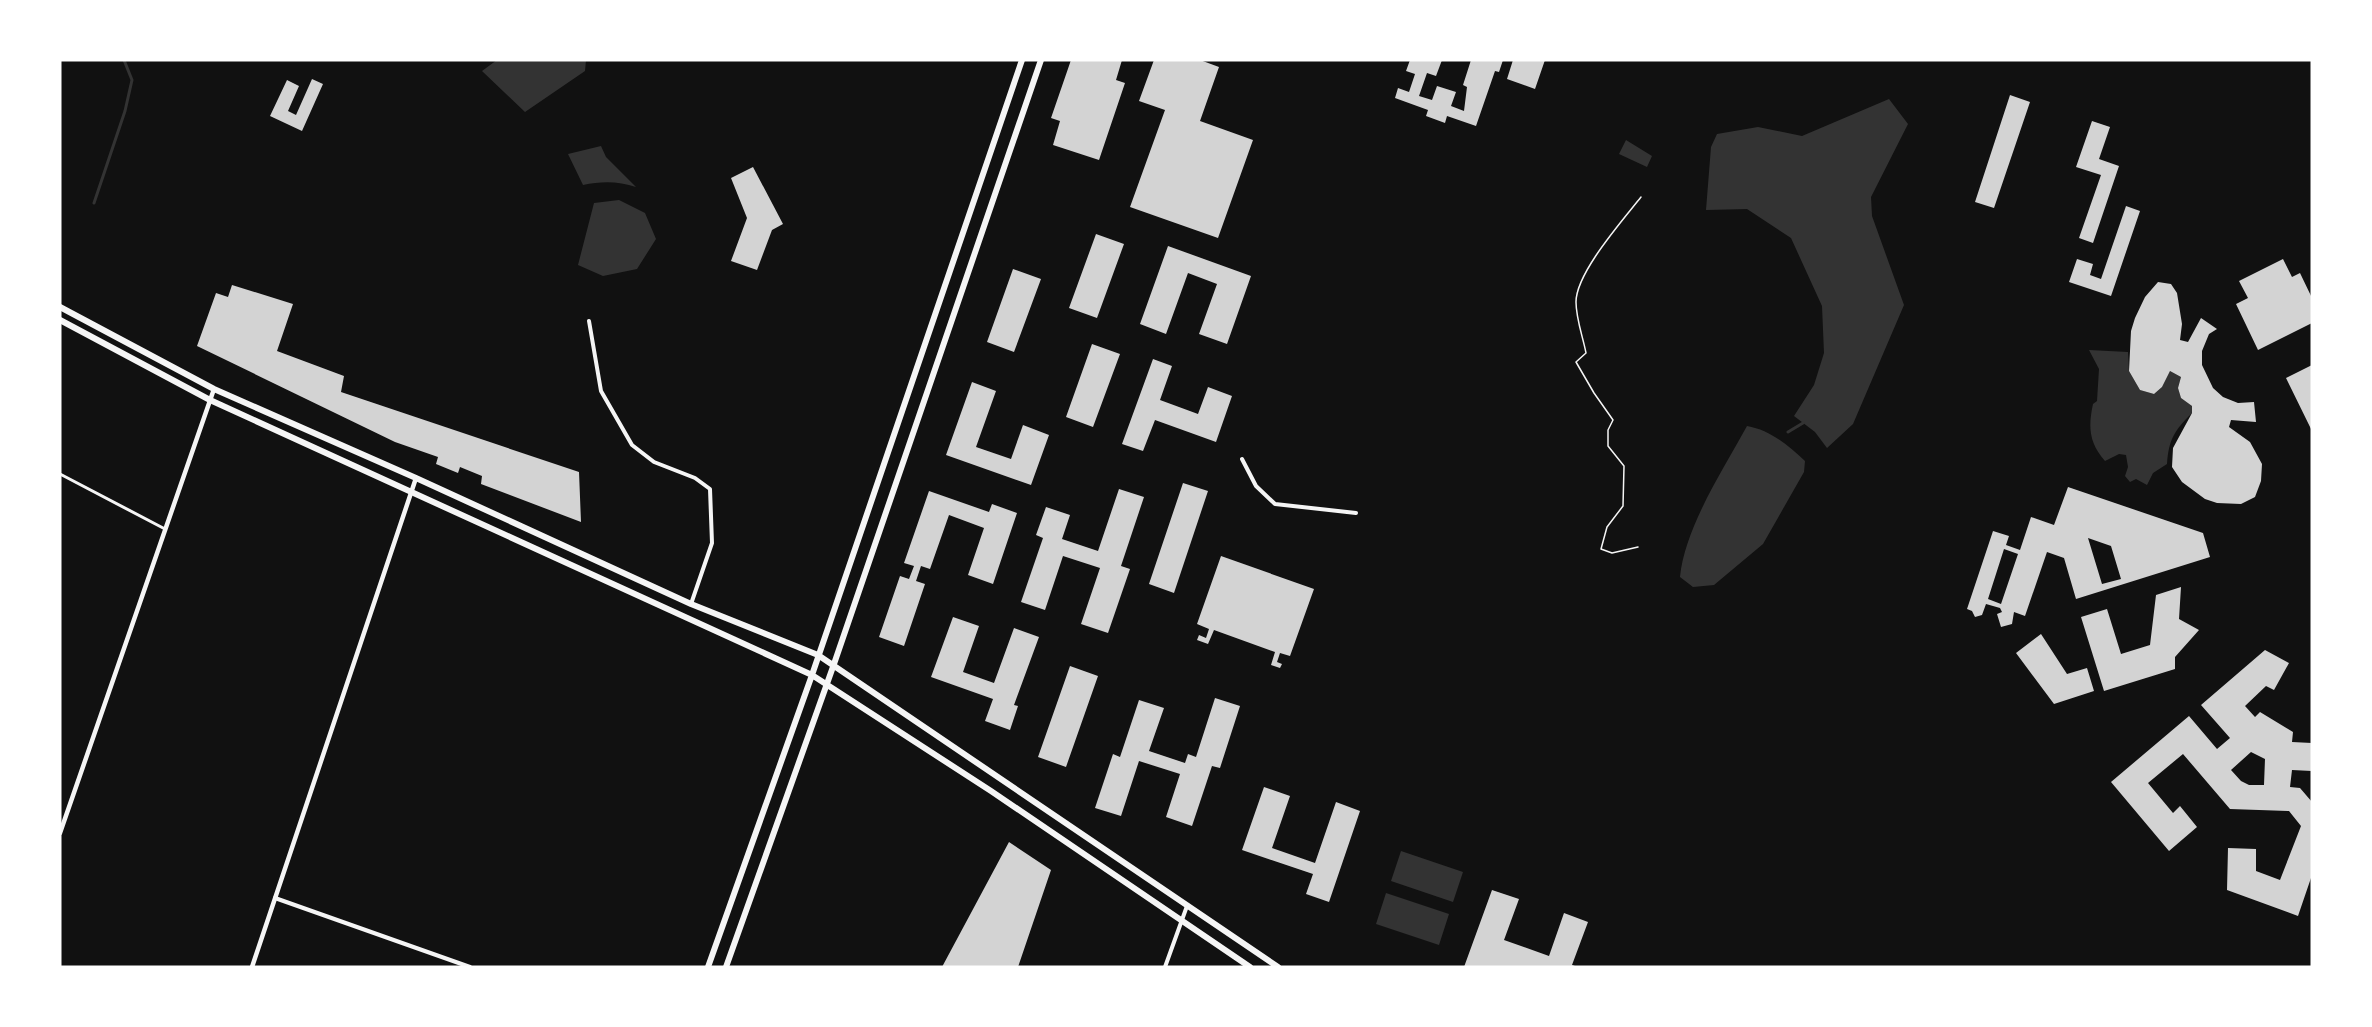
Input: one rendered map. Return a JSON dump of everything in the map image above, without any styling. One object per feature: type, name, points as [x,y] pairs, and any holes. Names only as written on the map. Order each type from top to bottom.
[{"type":"main road","points":[[708,967],[812,675],[1022,60]]},
{"type":"main road","points":[[726,967],[834,664],[1041,60]]},
{"type":"main road","points":[[60,307],[214,389],[416,478],[691,604],[818,655],[1278,967]]},
{"type":"main road","points":[[60,320],[210,400],[827,683],[1250,967]]},
{"type":"street","points":[[588,321],[601,391],[632,445],[654,462],[695,478],[710,489],[712,543],[691,604]]},
{"type":"street","points":[[60,833],[214,389]]},
{"type":"street","points":[[1242,459],[1256,486],[1275,504],[1356,513]]},
{"type":"street","points":[[60,474],[165,529]]},
{"type":"street","points":[[252,967],[416,478]]},
{"type":"street","points":[[275,898],[470,967]]},
{"type":"street","points":[[1165,967],[1187,905]]},
{"type":"path","points":[[1638,547],[1612,553],[1601,549],[1607,527],[1623,506],[1624,466],[1608,446],[1608,430],[1613,420],[1576,362],[1586,353],[1576,303],[1578,287],[1599,249],[1641,197]]},
{"type":"shaded area","points":[[497,60],[586,60],[585,71],[525,112],[482,71]]},
{"type":"shaded area","points":[[1889,99],[1908,124],[1871,197],[1872,216],[1904,305],[1853,424],[1827,448],[1815,432],[1794,416],[1814,385],[1824,353],[1822,306],[1791,238],[1747,209],[1706,210],[1711,147],[1717,134],[1758,127],[1802,136]]},
{"type":"shaded area","points":[[1626,140],[1652,156],[1647,167],[1619,154]]},
{"type":"shaded area","points":[[601,146],[606,157],[636,187],[610,182],[583,185],[568,154]]},
{"type":"shaded area","points":[[619,200],[645,213],[656,239],[637,269],[603,276],[578,265],[594,203]]},
{"type":"shaded area","points":[[2089,350],[2128,352],[2129,371],[2140,390],[2154,394],[2162,387],[2170,371],[2181,377],[2178,388],[2181,398],[2192,406],[2192,413],[2173,436],[2167,464],[2153,473],[2147,485],[2136,479],[2130,482],[2125,476],[2128,467],[2126,455],[2119,454],[2105,461],[2096,448],[2091,434],[2091,420],[2093,404],[2097,401],[2099,369]]},
{"type":"shaded area","points":[[1747,426],[1771,435],[1792,449],[1805,461],[1804,472],[1763,544],[1714,585],[1693,587],[1680,577],[1689,538],[1706,499]]},
{"type":"shaded area","points":[[1401,851],[1463,872],[1453,902],[1391,881]]},
{"type":"shaded area","points":[[1386,893],[1449,914],[1439,945],[1376,924]]},
{"type":"building","points":[[1071,60],[1122,60],[1116,80],[1125,83],[1099,160],[1053,145],[1060,121],[1051,118]]},
{"type":"building","points":[[1154,60],[1200,60],[1219,67],[1200,121],[1253,140],[1218,238],[1130,207],[1165,110],[1139,101]]},
{"type":"building","points":[[1410,60],[1442,60],[1436,76],[1427,73],[1419,96],[1432,100],[1437,86],[1456,92],[1451,106],[1464,111],[1467,87],[1463,85],[1471,60],[1503,60],[1499,72],[1495,71],[1476,126],[1447,116],[1445,123],[1426,116],[1428,110],[1395,98],[1398,88],[1409,92],[1415,74],[1406,71]]},
{"type":"building","points":[[1513,60],[1545,60],[1535,89],[1507,79]]},
{"type":"building","points":[[312,79],[323,84],[302,131],[270,116],[287,80],[299,86],[288,111],[296,115]]},
{"type":"building","points":[[2010,95],[2030,102],[1994,208],[1975,202]]},
{"type":"building","points":[[2092,121],[2110,127],[2099,159],[2119,166],[2093,243],[2079,238],[2101,175],[2076,167]]},
{"type":"building","points":[[753,167],[783,224],[772,230],[757,270],[731,261],[747,218],[731,178]]},
{"type":"building","points":[[2126,206],[2140,211],[2111,296],[2069,282],[2077,259],[2093,264],[2090,275],[2101,279]]},
{"type":"building","points":[[1096,234],[1124,244],[1097,318],[1069,308]]},
{"type":"building","points":[[1168,246],[1251,276],[1227,344],[1199,334],[1217,284],[1188,273],[1166,334],[1140,324]]},
{"type":"building","points":[[2283,259],[2292,277],[2300,273],[2312,298],[2312,323],[2258,350],[2236,304],[2248,298],[2239,281]]},
{"type":"building","points":[[1013,269],[1041,279],[1014,352],[987,342]]},
{"type":"building","points":[[2158,282],[2171,284],[2177,293],[2182,324],[2180,340],[2188,342],[2201,318],[2217,329],[2209,334],[2202,351],[2202,365],[2213,388],[2223,397],[2238,403],[2254,402],[2256,422],[2231,420],[2229,427],[2250,442],[2262,464],[2261,481],[2255,497],[2241,504],[2217,503],[2205,499],[2182,482],[2172,467],[2173,448],[2192,413],[2192,406],[2181,398],[2178,388],[2181,377],[2170,371],[2162,387],[2154,394],[2140,390],[2129,371],[2131,331],[2135,318],[2145,297]]},
{"type":"building","points":[[232,285],[293,304],[277,351],[344,376],[341,392],[579,472],[581,522],[481,484],[482,476],[460,467],[458,473],[436,464],[438,457],[395,442],[197,346],[216,293],[228,297]]},
{"type":"building","points":[[1092,344],[1120,354],[1093,427],[1066,417]]},
{"type":"building","points":[[1153,359],[1172,366],[1160,400],[1198,414],[1208,387],[1232,396],[1216,442],[1155,420],[1143,451],[1122,444]]},
{"type":"building","points":[[2312,365],[2312,431],[2286,378]]},
{"type":"building","points":[[972,382],[996,391],[976,447],[1011,459],[1023,425],[1049,435],[1031,485],[946,455]]},
{"type":"building","points":[[1183,483],[1208,491],[1174,593],[1149,584]]},
{"type":"building","points":[[2068,487],[2203,533],[2210,557],[2076,599],[2064,558],[2047,552],[2025,616],[2014,612],[2012,624],[2001,627],[1997,614],[2002,612],[2000,608],[1986,604],[1982,615],[1975,617],[1972,611],[1967,609],[1993,531],[2009,536],[2006,545],[2020,550],[2031,517],[2054,525]],"holes":[[[2088,538],[2111,546],[2121,579],[2102,584]],[[2004,549],[2018,554],[2001,604],[1988,599]]]},
{"type":"building","points":[[1119,489],[1144,497],[1121,566],[1130,569],[1108,633],[1081,624],[1100,568],[1063,556],[1045,610],[1021,602],[1043,538],[1036,535],[1046,507],[1070,515],[1062,539],[1098,551]]},
{"type":"building","points":[[929,491],[989,512],[992,504],[1017,513],[993,584],[968,575],[984,528],[949,515],[930,569],[921,566],[916,581],[925,584],[904,646],[879,637],[900,576],[909,579],[914,566],[904,563]]},
{"type":"building","points":[[1221,556],[1314,589],[1290,656],[1280,653],[1277,662],[1282,664],[1280,668],[1271,665],[1275,652],[1214,630],[1208,644],[1197,640],[1199,635],[1206,638],[1209,629],[1197,624]]},
{"type":"building","points":[[2181,587],[2179,619],[2199,630],[2175,657],[2175,669],[2104,691],[2081,617],[2107,609],[2121,654],[2150,645],[2156,595]]},
{"type":"building","points":[[953,617],[979,626],[963,672],[994,683],[1014,628],[1039,637],[1014,705],[1018,706],[1010,730],[985,721],[993,699],[931,677]]},
{"type":"building","points":[[2041,634],[2067,674],[2087,668],[2094,691],[2054,704],[2016,653]]},
{"type":"building","points":[[2265,650],[2289,663],[2274,690],[2266,686],[2245,706],[2255,717],[2260,712],[2293,732],[2292,742],[2312,743],[2312,771],[2292,770],[2290,787],[2300,788],[2312,802],[2312,875],[2298,916],[2227,890],[2228,848],[2256,849],[2256,871],[2280,880],[2301,826],[2289,811],[2230,809],[2183,754],[2148,783],[2173,813],[2180,806],[2197,827],[2169,851],[2111,782],[2189,716],[2217,749],[2230,738],[2201,705]],"holes":[[[2251,752],[2265,759],[2264,785],[2249,785],[2241,781],[2231,770]]]},
{"type":"building","points":[[1070,666],[1098,676],[1066,767],[1038,757]]},
{"type":"building","points":[[1215,698],[1240,706],[1220,768],[1212,766],[1192,826],[1166,817],[1180,774],[1139,761],[1121,816],[1095,808],[1113,754],[1120,757],[1139,700],[1164,708],[1149,751],[1185,763],[1188,754],[1196,757]]},
{"type":"building","points":[[1264,787],[1290,796],[1272,848],[1315,863],[1336,802],[1360,811],[1329,902],[1306,894],[1313,874],[1242,850]]},
{"type":"building","points":[[1009,842],[1051,870],[1018,967],[942,967]]},
{"type":"building","points":[[1492,890],[1519,899],[1504,940],[1549,956],[1564,913],[1588,922],[1572,965],[1578,967],[1464,967]]},
{"type":"waterway","points":[[94,203],[125,111],[132,80],[124,60]]},
{"type":"waterway","points":[[1788,432],[1803,423]]}]
